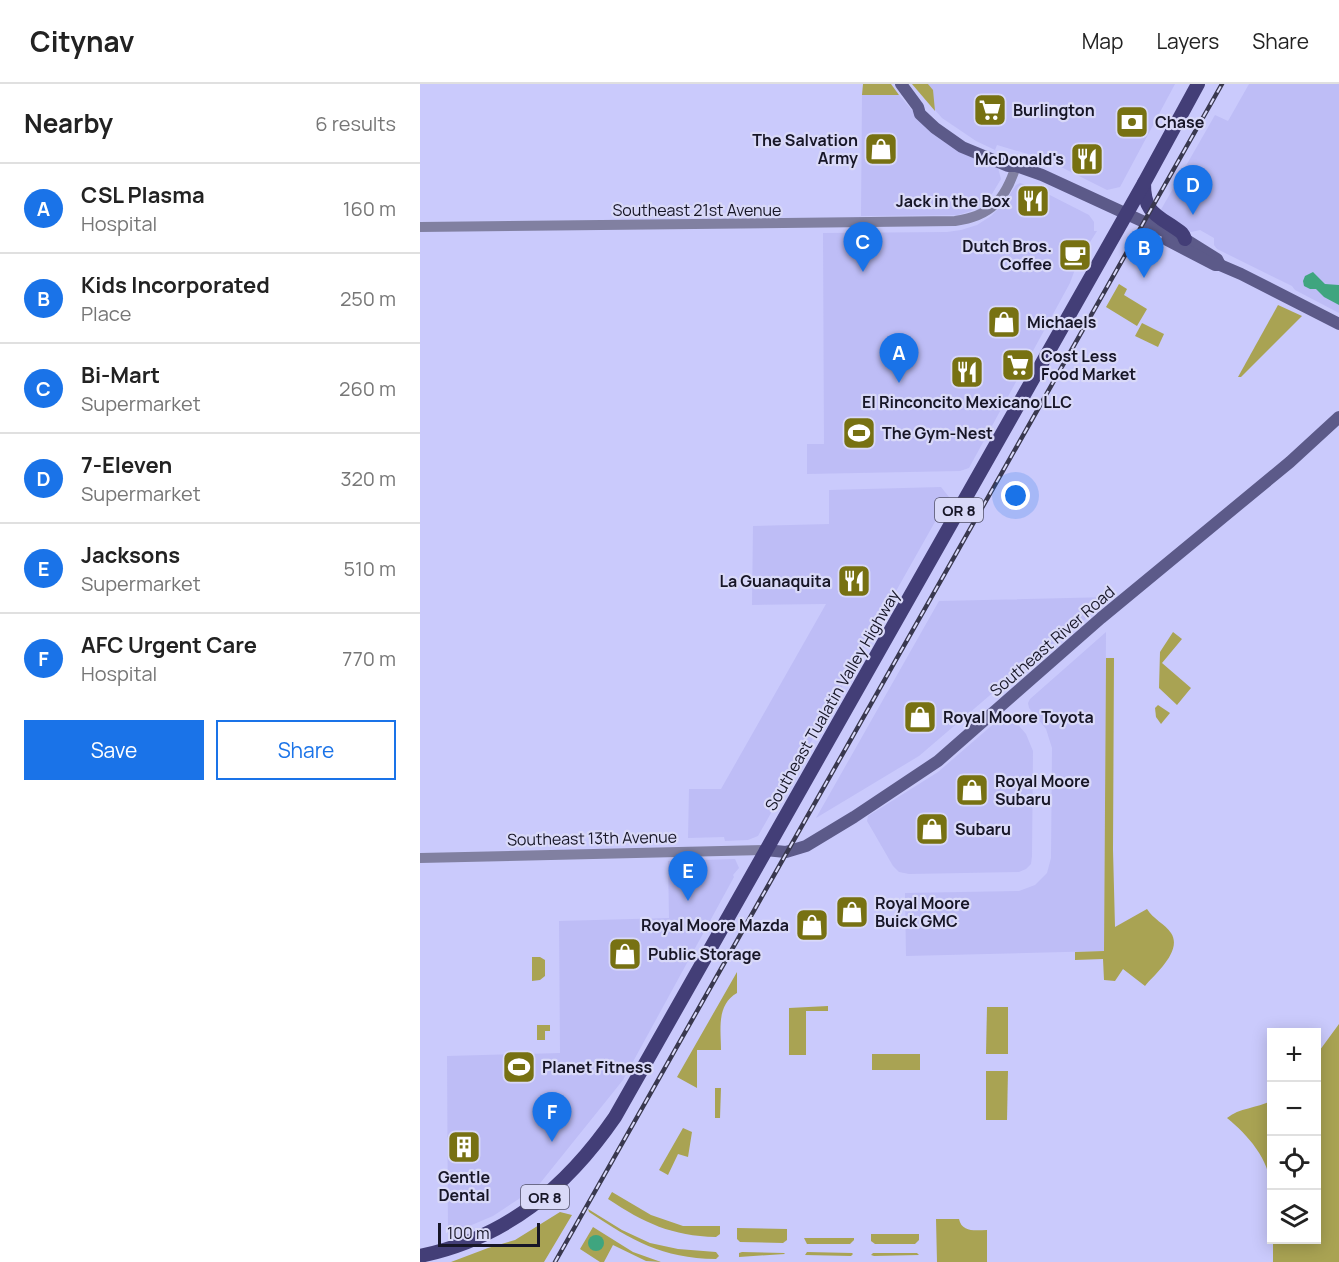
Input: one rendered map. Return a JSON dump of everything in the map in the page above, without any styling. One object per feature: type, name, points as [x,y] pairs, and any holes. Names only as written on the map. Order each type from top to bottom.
[{"type":"main road","points":[[901,84],[918,107],[920,114],[944,135],[974,153],[1042,175],[1125,214],[1144,220],[1185,239],[1217,259],[1220,265]]},
{"type":"main road","name":"Southeast Tualatin Valley Highway","points":[[420,1256],[470,1241],[504,1225],[546,1197],[590,1151],[626,1098],[1198,84]]},
{"type":"main road","points":[[1144,183],[1144,198],[1150,211],[1182,233],[1185,239]]},
{"type":"main road","points":[[1125,214],[1141,226],[1215,265],[1241,274],[1339,324]]},
{"type":"main road","name":"Southeast River Road","points":[[765,850],[786,852],[806,846],[938,761],[1101,618],[1290,462],[1339,417]]},
{"type":"street","name":"Southeast 21st Avenue","points":[[420,227],[950,222],[978,217],[1000,200],[1008,188],[1011,164]]},
{"type":"street","name":"Southeast 13th Avenue","points":[[420,858],[765,850]]},
{"type":"shaded area","points":[[863,84],[891,84],[899,95],[862,95]]},
{"type":"shaded area","points":[[912,84],[1175,84],[1120,187],[1107,190],[1045,159],[997,145],[995,150],[976,141],[942,118]]},
{"type":"shaded area","points":[[912,84],[928,84],[933,90],[935,111]]},
{"type":"shaded area","points":[[1249,84],[1339,84],[1339,313],[1295,290],[1292,286],[1217,249],[1214,245],[1214,238],[1200,230],[1191,232],[1159,213],[1215,115],[1228,121]]},
{"type":"shaded area","points":[[862,95],[899,95],[918,117],[998,168],[1001,179],[992,194],[983,204],[958,215],[861,216]]},
{"type":"shaded area","points":[[1020,183],[1038,189],[1089,215],[1094,222],[1094,231],[1097,231],[1078,261],[1070,283],[969,468],[960,471],[807,474],[807,444],[824,444],[823,233],[961,230],[977,225],[991,216]]},
{"type":"shaded area","points":[[1313,272],[1325,284],[1339,285],[1339,305],[1324,297],[1316,289],[1304,286],[1305,276]]},
{"type":"shaded area","points":[[1119,284],[1127,289],[1124,295],[1147,309],[1137,326],[1106,307]]},
{"type":"shaded area","points":[[1278,305],[1302,316],[1241,377],[1238,377]]},
{"type":"shaded area","points":[[1142,323],[1164,334],[1158,347],[1135,336]]},
{"type":"shaded area","points":[[941,487],[949,497],[758,836],[748,840],[725,841],[724,837],[688,838],[689,789],[721,789],[826,604],[752,605],[753,526],[829,524],[829,490]]},
{"type":"shaded area","name":"Royal Moore Toyota","points":[[1111,597],[1000,693],[996,690],[919,756],[816,818],[939,601]]},
{"type":"shaded area","points":[[1106,632],[1104,951],[906,956],[905,893],[1019,891],[1035,885],[1047,873],[1051,858],[1052,748],[1046,729],[1029,708],[1028,703]]},
{"type":"shaded area","points":[[1173,632],[1182,639],[1162,663],[1191,688],[1177,705],[1159,688],[1160,652]]},
{"type":"shaded area","points":[[1106,658],[1114,658],[1115,927],[1147,909],[1171,933],[1174,940],[1171,955],[1145,986],[1123,969],[1115,981],[1104,980],[1103,959],[1075,960],[1075,952],[1104,951]]},
{"type":"shaded area","points":[[1158,705],[1170,713],[1161,724],[1156,717],[1155,708]]},
{"type":"shaded area","name":"Royal Moore Subaru","points":[[1005,714],[1010,715],[1026,734],[1033,751],[1031,864],[1019,872],[909,874],[899,872],[893,866],[867,821],[868,816],[938,772]]},
{"type":"shaded area","points":[[735,859],[739,868],[733,875],[734,877],[623,1080],[537,1187],[493,1216],[448,1235],[447,1056],[560,1053],[559,921],[669,918],[668,861]]},
{"type":"shaded area","points":[[532,957],[545,960],[545,976],[540,980],[532,981]]},
{"type":"shaded area","points":[[737,972],[737,993],[726,1004],[721,1018],[721,1050],[697,1050],[697,1088],[677,1077]]},
{"type":"shaded area","points":[[828,1006],[828,1011],[806,1011],[806,1055],[789,1055],[789,1008]]},
{"type":"shaded area","points":[[987,1007],[1008,1007],[1008,1054],[986,1054]]},
{"type":"shaded area","points":[[1339,1024],[1339,1262],[1273,1262],[1273,1244],[1321,1244],[1321,1049]]},
{"type":"shaded area","points":[[537,1025],[550,1025],[550,1031],[545,1031],[545,1040],[537,1040]]},
{"type":"shaded area","points":[[872,1054],[920,1054],[920,1070],[872,1070]]},
{"type":"shaded area","points":[[986,1071],[1008,1071],[1007,1120],[986,1120]]},
{"type":"shaded area","points":[[715,1088],[721,1088],[720,1118],[715,1118]]},
{"type":"shaded area","points":[[1267,1102],[1267,1170],[1256,1148],[1227,1118],[1237,1112]]},
{"type":"shaded area","points":[[683,1128],[692,1132],[688,1157],[678,1154],[668,1175],[659,1170]]},
{"type":"shaded area","points":[[612,1192],[651,1215],[683,1226],[720,1226],[720,1234],[716,1237],[700,1236],[659,1227],[608,1199]]},
{"type":"shaded area","points":[[588,1209],[622,1230],[650,1243],[678,1249],[716,1252],[719,1256],[716,1259],[697,1258],[648,1246],[589,1212]]},
{"type":"shaded area","points":[[560,1212],[572,1215],[544,1262],[451,1262],[515,1240]]},
{"type":"shaded area","points":[[936,1219],[959,1219],[966,1229],[987,1230],[987,1262],[937,1262]]},
{"type":"shaded area","points":[[593,1227],[633,1252],[661,1262],[646,1261],[613,1245],[604,1262],[600,1262],[580,1249]]},
{"type":"shaded area","points":[[737,1228],[787,1229],[787,1240],[783,1243],[740,1242],[737,1239]]},
{"type":"shaded area","points":[[871,1234],[919,1234],[919,1240],[915,1244],[875,1244],[871,1241]]},
{"type":"shaded area","points":[[593,1235],[599,1235],[604,1243],[602,1249],[593,1251],[588,1246],[588,1240]]},
{"type":"shaded area","points":[[804,1238],[854,1238],[854,1240],[850,1244],[807,1244]]},
{"type":"shaded area","points":[[807,1252],[853,1254],[851,1256],[805,1255]]},
{"type":"shaded area","points":[[739,1253],[785,1254],[739,1257]]},
{"type":"shaded area","points":[[873,1253],[917,1253],[919,1255],[874,1256],[871,1255]]},
{"type":"railway","points":[[555,1262],[1222,84]]},
{"type":"place","name":"Burlington","points":[[990,110]]},
{"type":"place","name":"Chase","points":[[1132,122]]},
{"type":"place","name":"The Salvation Army","points":[[881,149]]},
{"type":"place","name":"McDonald's","points":[[1087,159]]},
{"type":"place","name":"Jack in the Box","points":[[1033,201]]},
{"type":"place","name":"7-Eleven","points":[[1193,215]]},
{"type":"place","name":"Dutch Bros. Coffee","points":[[1075,255]]},
{"type":"place","name":"Bi-Mart","points":[[863,272]]},
{"type":"place","name":"Kids Incorporated","points":[[1144,278]]},
{"type":"place","name":"Michaels","points":[[1004,322]]},
{"type":"place","name":"Cost Less Food Market","points":[[1018,365]]},
{"type":"place","name":"El Rinconcito Mexicano LLC","points":[[967,372]]},
{"type":"place","name":"CSL Plasma","points":[[899,383]]},
{"type":"place","name":"The Gym-Nest","points":[[859,433]]},
{"type":"place","name":"La Guanaquita","points":[[854,581]]},
{"type":"place","name":"Royal Moore Toyota","points":[[920,717]]},
{"type":"place","name":"Royal Moore Subaru","points":[[972,790]]},
{"type":"place","name":"Subaru","points":[[932,829]]},
{"type":"place","name":"Jacksons","points":[[688,901]]},
{"type":"place","name":"Royal Moore Buick GMC","points":[[852,912]]},
{"type":"place","name":"Royal Moore Mazda","points":[[812,925]]},
{"type":"place","name":"Public Storage","points":[[625,954]]},
{"type":"place","name":"Planet Fitness","points":[[519,1067]]},
{"type":"place","name":"AFC Urgent Care","points":[[552,1142]]},
{"type":"place","name":"Gentle Dental","points":[[464,1147]]}]
